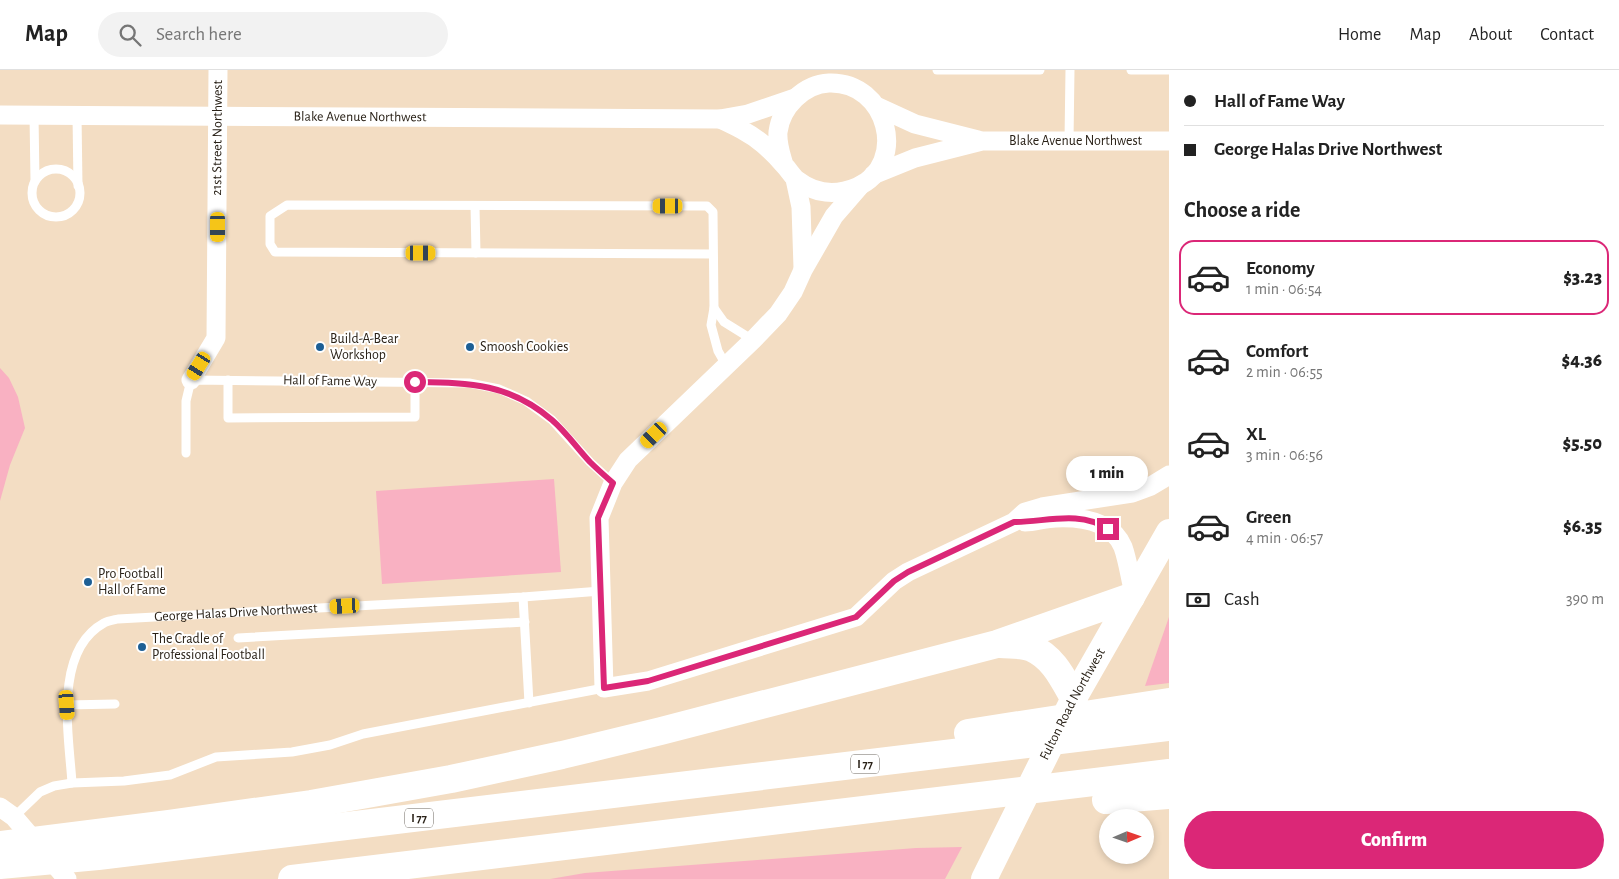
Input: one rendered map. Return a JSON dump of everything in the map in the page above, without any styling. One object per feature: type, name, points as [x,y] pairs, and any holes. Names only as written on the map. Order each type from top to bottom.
[{"type":"highway","points":[[1,858],[82,835],[311,804],[460,777],[562,755],[997,644],[1133,595]]},
{"type":"highway","points":[[997,644],[1031,647],[1049,660],[1060,672],[1074,698]]},
{"type":"highway","points":[[996,738],[1126,708],[1169,702]]},
{"type":"highway","points":[[996,738],[1111,734],[1169,727]]},
{"type":"highway","name":"I 77","points":[[1,858],[98,856],[738,779],[861,750],[996,738]]},
{"type":"highway","points":[[292,879],[739,825],[820,831],[963,807],[1083,793],[1169,773]]},
{"type":"highway","points":[[1083,793],[1169,795]]},
{"type":"main road","name":"Fulton Road Northwest","points":[[984,879],[1074,698],[1169,532]]},
{"type":"street","name":"21st Street Northwest","points":[[191,380],[216,338],[218,70]]},
{"type":"street","points":[[845,70],[878,107],[886,125],[887,144],[883,160],[834,216],[783,307],[753,340],[628,460],[613,483],[598,518],[604,688],[648,681],[856,617],[894,581],[908,572],[1014,522],[1025,512],[1042,507],[1115,497],[1142,490],[1169,475]]},
{"type":"street","points":[[803,270],[801,207],[790,172],[779,149],[778,132],[784,113],[812,79],[848,86],[865,94]]},
{"type":"street","name":"Blake Avenue Northwest","points":[[0,115],[720,119],[748,114],[795,98]]},
{"type":"street","name":"Blake Avenue Northwest","points":[[878,107],[915,124],[982,141],[1169,141]]},
{"type":"street","name":"Blake Avenue Northwest","points":[[720,119],[739,128],[763,144],[790,172]]},
{"type":"street","name":"Blake Avenue Northwest","points":[[866,180],[915,158],[982,141]]},
{"type":"street","points":[[790,172],[810,188],[826,193],[844,192],[866,180]]},
{"type":"street","points":[[1096,522],[1097,499]]},
{"type":"street","points":[[1014,522],[1063,518],[1096,522],[1111,532],[1123,547],[1133,595]]},
{"type":"street","points":[[7,812],[67,879]]},
{"type":"lane","points":[[937,70],[1040,70]]},
{"type":"lane","points":[[1070,70],[1070,140]]},
{"type":"lane","points":[[1131,70],[1169,70]]},
{"type":"lane","points":[[34,115],[35,181]]},
{"type":"lane","points":[[77,115],[78,186],[78,201],[75,208],[63,216],[47,216],[40,212],[32,197],[35,181],[47,171],[56,169],[70,174],[78,186]]},
{"type":"lane","points":[[713,254],[275,252],[270,244],[270,216],[287,205],[707,206],[713,212],[714,308],[711,325],[718,351],[726,365]]},
{"type":"lane","points":[[475,206],[476,253]]},
{"type":"lane","points":[[714,308],[724,322],[753,340]]},
{"type":"lane","points":[[186,453],[186,401],[191,380]]},
{"type":"lane","name":"Hall of Fame Way","points":[[191,380],[469,383],[499,389],[526,402],[552,420],[590,462],[613,483]]},
{"type":"lane","points":[[228,380],[228,418],[415,417],[415,382]]},
{"type":"lane","name":"George Halas Drive Northwest","points":[[72,783],[67,705],[71,673],[80,647],[92,632],[104,623],[118,619],[601,591]]},
{"type":"lane","points":[[523,597],[529,703]]},
{"type":"lane","points":[[238,638],[525,622]]},
{"type":"lane","points":[[7,812],[40,792],[54,786],[72,783],[124,781],[170,775],[216,756],[292,752],[330,746],[363,734],[604,688]]},
{"type":"lane","points":[[67,705],[115,704]]},
{"type":"shaded area","points":[[0,368],[9,378],[18,397],[25,428],[10,465],[0,501]]},
{"type":"shaded area","points":[[554,479],[561,572],[382,584],[376,491]]},
{"type":"shaded area","points":[[1169,617],[1169,683],[1145,686]]},
{"type":"shaded area","points":[[962,847],[945,879],[550,879],[585,873],[916,848]]},
{"type":"place","name":"Build-A-Bear Workshop","points":[[320,347]]},
{"type":"place","name":"Smoosh Cookies","points":[[470,347]]},
{"type":"place","name":"Pro Football Hall of Fame","points":[[88,582]]},
{"type":"place","name":"The Cradle of Professional Football","points":[[142,647]]},
{"type":"route","points":[[415,382],[469,383],[499,389],[526,402],[552,420],[590,462],[613,483],[598,518],[604,688],[648,681],[856,617],[894,581],[908,572],[1014,522],[1071,518],[1096,522],[1108,529]]}]
